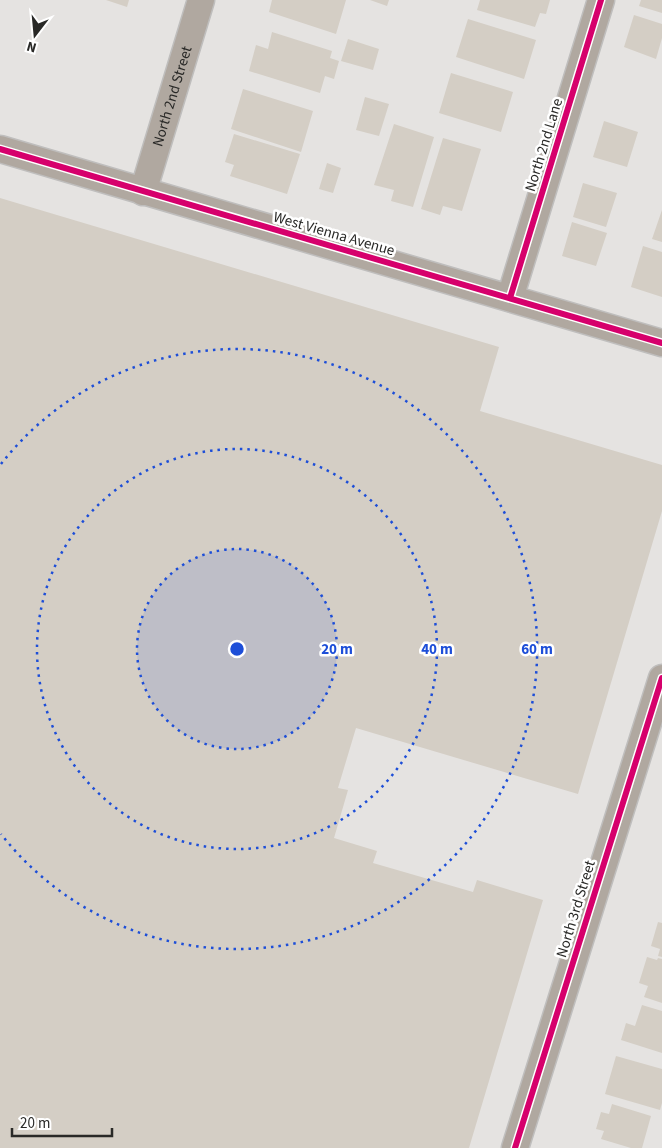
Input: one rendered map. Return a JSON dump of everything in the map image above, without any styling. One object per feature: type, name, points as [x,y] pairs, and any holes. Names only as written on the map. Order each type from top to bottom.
[{"type":"street","name":"North 2nd Street","points":[[143,192],[201,0]]},
{"type":"street","name":"North 2nd Lane","points":[[510,298],[601,0]]},
{"type":"street","name":"West Vienna Avenue","points":[[0,149],[662,343]]},
{"type":"street","name":"North 3rd Street","points":[[515,1148],[662,678]]},
{"type":"building","points":[[106,0],[129,0],[127,7]]},
{"type":"building","points":[[272,0],[346,0],[336,34],[269,12]]},
{"type":"building","points":[[370,0],[389,0],[387,6]]},
{"type":"building","points":[[480,0],[550,0],[546,14],[540,13],[535,27],[477,10]]},
{"type":"building","points":[[641,0],[662,0],[662,13],[639,6]]},
{"type":"building","points":[[634,15],[662,24],[662,38],[656,59],[624,47]]},
{"type":"building","points":[[468,19],[536,40],[524,79],[456,57]]},
{"type":"building","points":[[272,32],[332,51],[330,58],[339,61],[334,79],[325,76],[320,93],[249,71],[256,45],[268,49]]},
{"type":"building","points":[[348,39],[379,49],[373,70],[341,61]]},
{"type":"building","points":[[451,73],[513,92],[501,132],[439,113]]},
{"type":"building","points":[[243,89],[313,111],[301,152],[231,129]]},
{"type":"building","points":[[365,97],[389,104],[379,136],[356,130]]},
{"type":"building","points":[[604,121],[638,132],[627,167],[593,157]]},
{"type":"building","points":[[394,124],[434,137],[413,207],[391,201],[394,190],[374,185]]},
{"type":"building","points":[[234,134],[300,154],[287,194],[230,176],[234,165],[225,162]]},
{"type":"building","points":[[443,138],[481,149],[462,211],[443,206],[440,215],[421,209]]},
{"type":"building","points":[[327,163],[341,168],[333,193],[319,189]]},
{"type":"building","points":[[583,183],[617,193],[606,227],[573,217]]},
{"type":"building","points":[[0,198],[499,347],[480,411],[662,465],[662,511],[578,794],[356,728],[338,788],[348,790],[334,838],[377,851],[373,863],[473,892],[477,880],[543,900],[469,1148],[0,1148]]},
{"type":"building","points":[[662,210],[662,242],[652,239]]},
{"type":"building","points":[[572,222],[607,233],[596,266],[562,256]]},
{"type":"building","points":[[643,246],[662,252],[662,297],[631,287]]},
{"type":"building","points":[[658,922],[662,923],[662,957],[658,956],[660,949],[651,946]]},
{"type":"building","points":[[647,957],[657,960],[658,958],[662,959],[662,1003],[644,997],[648,986],[639,983]]},
{"type":"building","points":[[642,1005],[662,1011],[662,1053],[621,1040],[626,1023],[635,1026]]},
{"type":"building","points":[[616,1056],[662,1069],[662,1103],[660,1110],[605,1094]]},
{"type":"building","points":[[612,1104],[651,1116],[642,1148],[631,1148],[601,1139],[604,1131],[596,1129],[601,1112],[609,1114]]},
{"type":"cycle path","points":[[510,298],[601,0]]},
{"type":"cycle path","points":[[0,149],[662,343]]},
{"type":"cycle path","points":[[515,1148],[662,678]]}]
